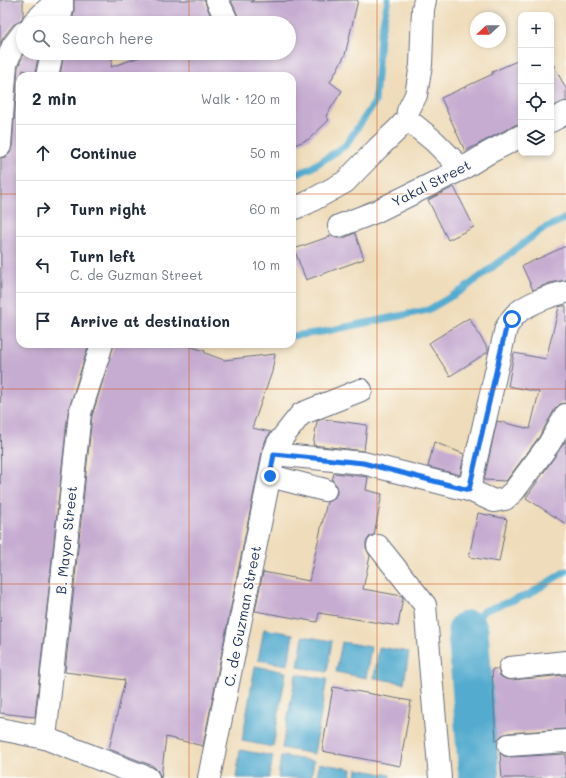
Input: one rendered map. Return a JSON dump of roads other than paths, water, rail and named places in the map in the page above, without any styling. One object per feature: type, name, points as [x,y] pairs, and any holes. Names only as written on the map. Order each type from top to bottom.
[{"type":"street","points":[[40,16],[57,0]]},
{"type":"street","points":[[60,16],[62,0]]},
{"type":"street","points":[[217,0],[225,16]]},
{"type":"street","points":[[296,207],[345,182],[407,119],[408,111],[416,95],[421,65],[424,0]]},
{"type":"street","points":[[0,146],[6,64],[16,42]]},
{"type":"street","points":[[49,72],[51,60]]},
{"type":"street","points":[[553,120],[566,113]]},
{"type":"street","points":[[407,119],[462,169]]},
{"type":"street","name":"Yakal Street","points":[[339,226],[375,212],[462,169],[488,152],[518,137]]},
{"type":"street","points":[[469,490],[506,328],[518,312],[545,298],[566,292]]},
{"type":"street","name":"B. Mayor Street","points":[[45,738],[80,413],[101,348]]},
{"type":"street","name":"C. de Guzman Street","points":[[209,778],[274,454],[278,443],[301,414],[360,390]]},
{"type":"street","points":[[274,454],[363,463],[469,490],[494,500],[508,497],[549,444],[566,415]]},
{"type":"street","points":[[270,476],[325,490]]},
{"type":"street","points":[[378,546],[425,605],[440,778]]},
{"type":"street","points":[[510,668],[566,662]]},
{"type":"street","points":[[0,729],[45,738],[148,778]]},
{"type":"street","points":[[509,745],[566,741]]},
{"type":"water","points":[[264,629],[293,634],[288,665],[258,660]]},
{"type":"water","points":[[303,636],[332,641],[327,672],[298,667]]},
{"type":"water","points":[[342,642],[371,647],[366,678],[336,672]]},
{"type":"water","points":[[379,647],[409,652],[404,683],[374,678]]},
{"type":"water","points":[[255,666],[286,672],[273,747],[242,741]]},
{"type":"water","points":[[296,674],[327,679],[314,754],[282,748]]},
{"type":"water","points":[[240,750],[273,756],[269,778],[236,778]]},
{"type":"water","points":[[281,756],[314,761],[311,778],[278,778]]},
{"type":"water","points":[[319,763],[352,769],[351,778],[317,778]]},
{"type":"water","points":[[357,769],[390,775],[390,778],[356,778]]},
{"type":"waterway","points":[[296,174],[311,168],[345,146],[375,102],[380,36],[388,0]]},
{"type":"waterway","points":[[296,335],[322,332],[428,310],[464,289],[541,230],[566,218]]},
{"type":"waterway","points":[[468,631],[483,611],[528,595],[566,571]]},
{"type":"waterway","points":[[468,631],[479,778]]}]
